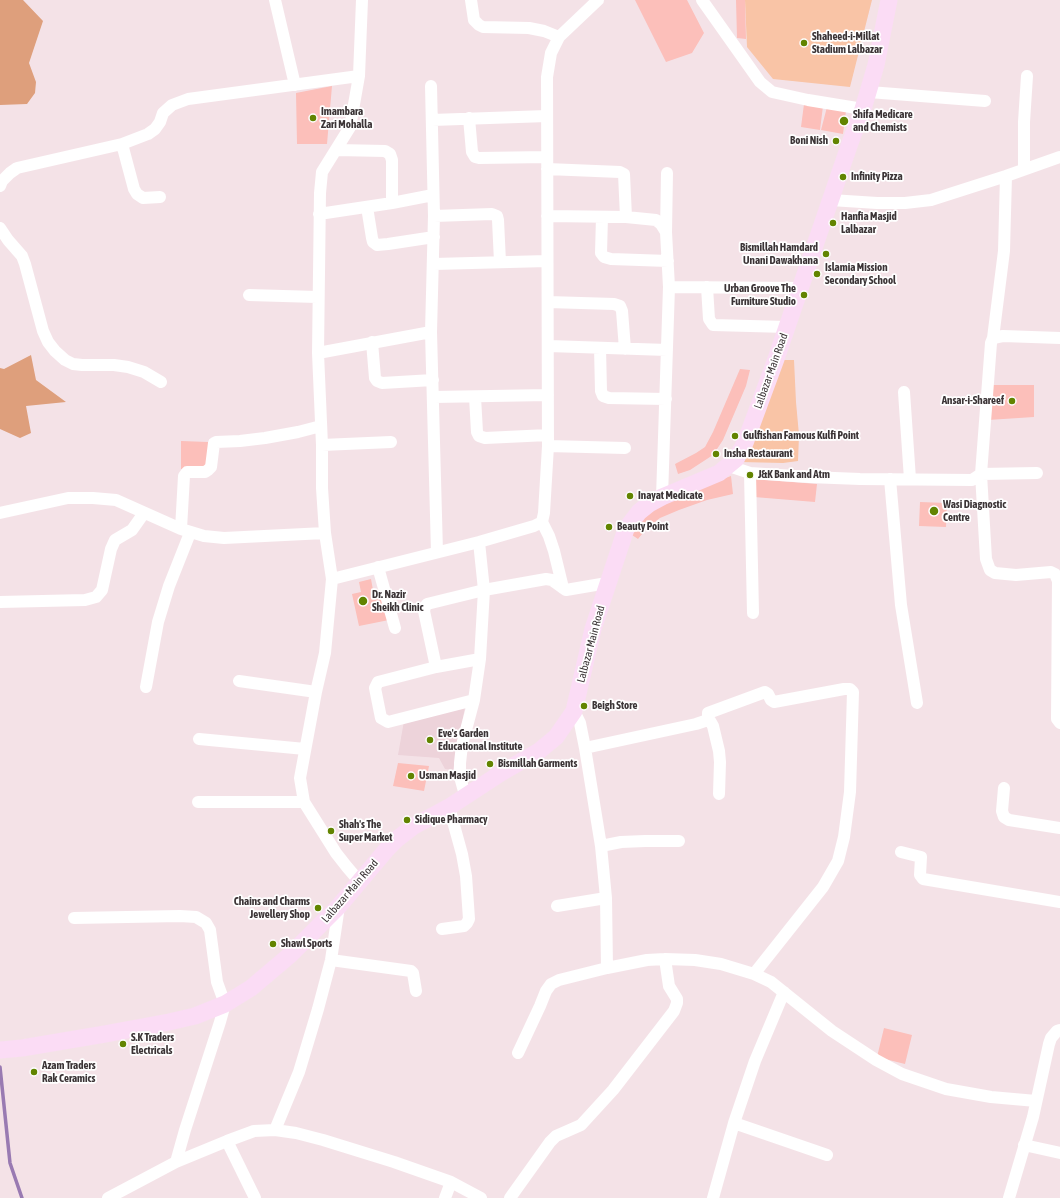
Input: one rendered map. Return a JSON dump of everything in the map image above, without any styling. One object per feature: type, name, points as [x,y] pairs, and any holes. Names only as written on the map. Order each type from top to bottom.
[{"type":"main road","name":"Lalbazar Main Road","points":[[0,1050],[22,1048],[169,1022],[195,1016],[225,1004],[251,988],[290,955],[338,906],[397,839],[414,826],[449,807],[466,795],[539,751],[556,737],[574,710],[593,629],[626,529],[639,512],[662,497],[719,473],[736,459],[744,443],[787,327],[869,92],[889,0]]},
{"type":"street","points":[[275,0],[295,85]]},
{"type":"street","points":[[360,881],[340,858],[304,802],[300,778],[304,749],[325,653],[332,579],[324,533],[322,488],[322,445],[318,353],[320,193],[322,172],[350,127],[359,76],[362,0]]},
{"type":"street","points":[[471,0],[474,20],[479,25],[484,27],[528,28],[544,31],[559,37]]},
{"type":"street","points":[[563,588],[554,551],[542,522],[544,513],[548,441],[549,346],[546,169],[547,77],[551,53],[559,37],[598,0]]},
{"type":"street","points":[[702,0],[760,82],[772,92],[808,100],[863,109]]},
{"type":"street","points":[[0,186],[2,181],[17,168],[122,144],[148,134],[155,129],[160,122],[163,113],[172,105],[188,100],[359,76]]},
{"type":"street","points":[[1024,169],[1024,122],[1027,76]]},
{"type":"street","points":[[430,86],[434,216],[434,264],[431,332],[434,397],[437,552]]},
{"type":"street","points":[[869,92],[985,101]]},
{"type":"street","points":[[432,120],[547,116]]},
{"type":"street","points":[[469,118],[472,152],[475,157],[547,157]]},
{"type":"street","points":[[122,144],[134,189],[137,194],[143,198],[160,197]]},
{"type":"street","points":[[337,150],[385,151],[390,154],[392,160],[392,203]]},
{"type":"street","points":[[831,200],[905,203],[931,200],[1060,157]]},
{"type":"street","points":[[546,169],[620,172],[624,174],[626,217]]},
{"type":"street","points":[[662,497],[669,287],[666,232],[667,173]]},
{"type":"street","points":[[1006,176],[1004,251],[993,338],[991,343],[981,474],[986,559],[990,570],[1000,574],[1016,575],[1058,572],[1059,629],[1057,719],[1060,723]]},
{"type":"street","points":[[319,214],[433,195]]},
{"type":"street","points":[[367,207],[373,242],[377,245],[434,237]]},
{"type":"street","points":[[434,216],[492,214],[497,216],[500,262]]},
{"type":"street","points":[[547,216],[626,217],[656,220],[661,224],[666,232]]},
{"type":"street","points":[[602,217],[601,253],[604,257],[611,259],[668,261]]},
{"type":"street","points":[[0,228],[24,260],[43,331],[48,342],[55,351],[65,360],[74,364],[114,365],[128,367],[144,372],[161,382]]},
{"type":"street","points":[[434,264],[547,260]]},
{"type":"street","points":[[669,287],[800,288]]},
{"type":"street","points":[[707,287],[709,319],[713,325],[787,327]]},
{"type":"street","points":[[249,295],[318,297]]},
{"type":"street","points":[[548,302],[614,304],[620,306],[622,311],[625,349]]},
{"type":"street","points":[[318,353],[431,332]]},
{"type":"street","points":[[993,338],[1003,336],[1060,338]]},
{"type":"street","points":[[372,342],[375,378],[377,381],[382,383],[433,380]]},
{"type":"street","points":[[549,346],[667,350]]},
{"type":"street","points":[[600,348],[601,391],[603,396],[609,398],[666,399]]},
{"type":"street","points":[[904,392],[910,479]]},
{"type":"street","points":[[434,397],[548,395]]},
{"type":"street","points":[[475,397],[476,432],[479,436],[485,438],[548,441],[626,448]]},
{"type":"street","points":[[146,687],[160,615],[186,531],[184,476],[187,472],[205,472],[211,467],[214,443],[216,442],[240,442],[298,432],[321,426]]},
{"type":"street","points":[[322,445],[392,442]]},
{"type":"street","points":[[728,466],[750,473],[809,477],[890,479],[972,480],[981,474],[1037,473]]},
{"type":"street","points":[[750,473],[753,613]]},
{"type":"street","points":[[890,479],[901,605],[917,703]]},
{"type":"street","points":[[0,513],[68,498],[93,498],[116,500],[186,531],[224,538],[324,533]]},
{"type":"street","points":[[0,602],[85,600],[96,597],[102,590],[111,549],[115,540],[132,530],[144,513]]},
{"type":"street","points":[[332,579],[479,542],[534,526],[542,522]]},
{"type":"street","points":[[466,795],[460,776],[460,763],[462,745],[474,700],[480,659],[484,590],[479,542]]},
{"type":"street","points":[[378,567],[395,628]]},
{"type":"street","points":[[436,667],[424,611],[424,607],[427,604],[484,590],[546,579],[552,580],[566,590],[607,583]]},
{"type":"street","points":[[474,700],[388,722],[381,718],[375,688],[378,682],[436,667],[480,659]]},
{"type":"street","points":[[239,681],[316,692]]},
{"type":"street","points":[[718,794],[720,762],[719,750],[708,713],[765,692],[774,702],[844,689],[850,689],[853,692],[850,792],[844,837],[838,861],[823,888],[754,974]]},
{"type":"street","points":[[574,710],[580,723],[585,748],[601,846],[606,898],[607,968]]},
{"type":"street","points":[[585,748],[696,724],[709,719]]},
{"type":"street","points":[[199,739],[304,749]]},
{"type":"street","points":[[1004,788],[1002,811],[1004,817],[1009,820],[1060,828]]},
{"type":"street","points":[[198,802],[304,802]]},
{"type":"street","points":[[442,929],[464,926],[469,919],[466,876],[462,854],[449,807]]},
{"type":"street","points":[[601,846],[621,842],[645,840],[679,841]]},
{"type":"street","points":[[901,852],[921,857],[920,875],[923,878],[1060,902]]},
{"type":"street","points":[[557,906],[606,898]]},
{"type":"street","points":[[275,1130],[299,1072],[331,960],[338,906]]},
{"type":"street","points":[[74,918],[196,917],[206,923],[210,930],[217,982],[225,1004],[176,1162]]},
{"type":"street","points":[[510,1198],[556,1136],[581,1125],[613,1090],[674,1011],[677,998],[669,986],[664,959]]},
{"type":"street","points":[[331,960],[411,971],[413,973],[416,991]]},
{"type":"street","points":[[518,1053],[546,991],[551,984],[559,980],[607,968],[648,960],[695,960],[721,964],[754,974],[771,982],[832,1031],[876,1060],[902,1074],[946,1089],[991,1097],[1036,1101]]},
{"type":"street","points":[[713,1198],[734,1123],[754,1061],[784,992]]},
{"type":"street","points":[[1009,1198],[1036,1101],[1049,1044],[1054,1035],[1060,1030]]},
{"type":"street","points":[[734,1123],[827,1155]]},
{"type":"street","points":[[108,1198],[176,1162],[227,1141],[254,1131],[275,1130],[296,1133],[330,1142],[394,1162],[451,1182],[481,1198]]},
{"type":"street","points":[[227,1141],[254,1198]]},
{"type":"street","points":[[1024,1145],[1060,1153]]},
{"type":"street","points":[[445,1198],[451,1182]]},
{"type":"shaded area","points":[[0,0],[23,0],[43,21],[29,63],[36,82],[35,93],[27,104],[0,105]]},
{"type":"shaded area","name":"Shaheed-i-Millat Stadium Lalbazar","points":[[745,0],[872,0],[850,87],[773,79],[747,47]]},
{"type":"shaded area","points":[[31,355],[36,380],[66,402],[26,406],[31,433],[20,438],[0,429],[0,368],[4,369]]},
{"type":"shaded area","points":[[779,360],[794,360],[799,435],[798,461],[783,463],[740,462]]},
{"type":"shaded area","name":"Eve's Garden Educational Institute","points":[[465,707],[453,770],[445,769],[439,758],[398,755],[404,721]]},
{"type":"building","points":[[635,0],[687,0],[704,33],[692,53],[666,62]]},
{"type":"building","points":[[736,0],[745,0],[746,39],[737,38]]},
{"type":"building","name":"Imambara Zari Mohalla","points":[[332,86],[327,144],[297,144],[296,93]]},
{"type":"building","points":[[804,104],[823,106],[820,130],[801,127]]},
{"type":"building","points":[[827,107],[846,111],[843,134],[821,130]]},
{"type":"building","points":[[740,369],[750,370],[746,386],[723,440],[713,455],[690,470],[678,474],[675,464],[705,447]]},
{"type":"building","name":"Ansar-i-Shareef","points":[[990,385],[1034,385],[1034,417],[988,420]]},
{"type":"building","points":[[181,441],[208,442],[208,469],[181,469]]},
{"type":"building","points":[[731,476],[733,494],[707,500],[660,518],[647,528],[638,539],[629,533],[639,518],[682,494]]},
{"type":"building","points":[[754,479],[817,484],[815,502],[754,497]]},
{"type":"building","points":[[920,502],[947,503],[946,527],[919,526]]},
{"type":"building","points":[[371,579],[373,590],[383,588],[389,620],[359,626],[352,594],[361,592],[359,582]]},
{"type":"building","name":"Usman Masjid","points":[[398,763],[429,766],[424,791],[393,786]]},
{"type":"building","points":[[884,1028],[912,1035],[905,1064],[877,1057]]},
{"type":"waterway","points":[[0,1067],[10,1163],[22,1198]]},
{"type":"place","name":"Shaheed-i-Millat Stadium Lalbazar","points":[[804,43]]},
{"type":"place","name":"Imambara Zari Mohalla","points":[[313,118]]},
{"type":"place","name":"Shifa Medicare and Chemists","points":[[844,121]]},
{"type":"place","name":"Boni Nish","points":[[836,141]]},
{"type":"place","name":"Infinity Pizza","points":[[843,177]]},
{"type":"place","name":"Hanfia Masjid Lalbazar","points":[[833,223]]},
{"type":"place","name":"Bismillah Hamdard Unani Dawakhana","points":[[826,254]]},
{"type":"place","name":"Islamia Mission Secondary School","points":[[817,274]]},
{"type":"place","name":"Urban Groove The Furniture Studio","points":[[804,295]]},
{"type":"place","name":"Ansar-i-Shareef","points":[[1012,401]]},
{"type":"place","name":"Gulfishan Famous Kulfi Point","points":[[735,436]]},
{"type":"place","name":"Insha Restaurant","points":[[716,454]]},
{"type":"place","name":"J&K Bank and Atm","points":[[750,475]]},
{"type":"place","name":"Inayat Medicate","points":[[630,496]]},
{"type":"place","name":"Wasi Diagnostic Centre","points":[[934,511]]},
{"type":"place","name":"Beauty Point","points":[[609,527]]},
{"type":"place","name":"Dr. Nazir Sheikh Clinic","points":[[363,601]]},
{"type":"place","name":"Beigh Store","points":[[584,706]]},
{"type":"place","name":"Eve's Garden Educational Institute","points":[[430,740]]},
{"type":"place","name":"Bismillah Garments","points":[[490,764]]},
{"type":"place","name":"Usman Masjid","points":[[411,776]]},
{"type":"place","name":"Sidique Pharmacy","points":[[407,820]]},
{"type":"place","name":"Shah's The Super Market","points":[[331,831]]},
{"type":"place","name":"Chains and Charms Jewellery Shop","points":[[318,908]]},
{"type":"place","name":"Shawl Sports","points":[[273,944]]},
{"type":"place","name":"S.K Traders Electricals","points":[[123,1044]]},
{"type":"place","name":"Azam Traders Rak Ceramics","points":[[34,1072]]}]
